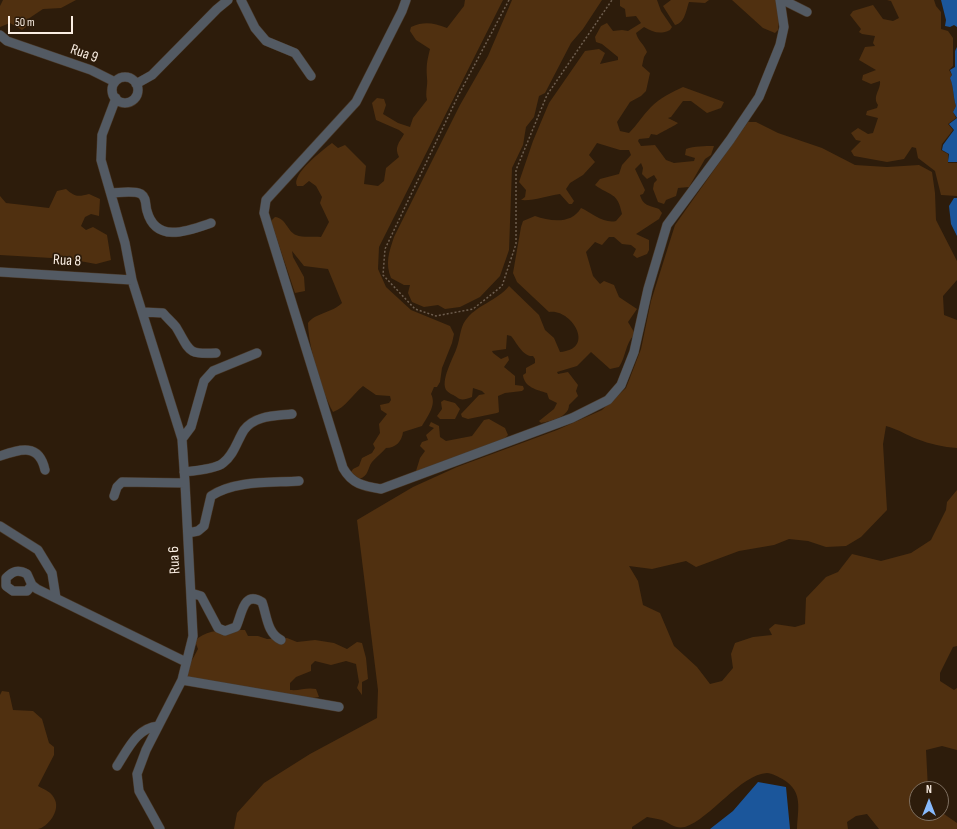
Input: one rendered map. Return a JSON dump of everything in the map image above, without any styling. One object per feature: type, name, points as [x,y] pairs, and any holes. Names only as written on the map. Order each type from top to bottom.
[{"type":"street","points":[[136,84],[152,75],[217,9],[228,0]]},
{"type":"street","points":[[242,0],[255,28],[266,41],[295,53],[311,76]]},
{"type":"street","points":[[406,0],[402,11],[356,102],[266,200],[264,213],[343,468],[349,478],[360,485],[381,488],[572,418],[608,400],[621,386],[634,352],[648,289],[668,224],[759,97],[780,45],[784,27],[780,0]]},
{"type":"street","points":[[784,0],[807,12]]},
{"type":"street","name":"Rua 9","points":[[0,35],[7,41],[91,70],[114,82]]},
{"type":"street","points":[[125,77],[133,80],[136,84],[137,94],[131,100],[124,102],[116,98],[112,91],[114,82],[117,79],[125,77]]},
{"type":"street","name":"Rua 6","points":[[116,98],[102,135],[101,160],[125,243],[132,280],[182,439],[185,483],[194,636],[182,680],[158,726],[137,774],[139,791],[160,829]]},
{"type":"street","points":[[111,193],[136,192],[143,195],[146,200],[147,211],[153,225],[162,230],[179,233],[211,223]]},
{"type":"street","name":"Rua 8","points":[[0,272],[132,280]]},
{"type":"street","points":[[143,312],[163,313],[175,326],[186,348],[195,352],[216,353]]},
{"type":"street","points":[[182,439],[191,427],[204,381],[213,371],[257,353]]},
{"type":"street","points":[[184,472],[222,465],[229,458],[244,430],[252,422],[267,417],[292,414]]},
{"type":"street","points":[[0,456],[20,451],[32,451],[39,453],[43,458],[45,470]]},
{"type":"street","points":[[188,533],[198,531],[204,526],[211,496],[220,490],[248,484],[299,481]]},
{"type":"street","points":[[114,496],[117,487],[122,482],[185,483]]},
{"type":"street","points":[[0,526],[38,550],[52,573],[56,598]]},
{"type":"street","points":[[32,585],[186,662]]},
{"type":"street","points":[[191,592],[201,596],[218,628],[225,631],[236,627],[243,608],[248,600],[256,599],[262,602],[269,628],[274,636],[281,640]]},
{"type":"street","points":[[182,680],[339,707]]},
{"type":"street","points":[[117,766],[134,739],[144,729],[158,726]]},
{"type":"path","points":[[509,0],[458,96],[385,249],[383,276],[415,308],[436,316],[473,308],[502,286],[516,244],[516,170],[547,96],[612,0]]},
{"type":"shaded area","points":[[3,0],[76,0],[61,8],[43,9],[28,19],[26,27],[22,30],[10,23],[0,27],[0,6]]},
{"type":"shaded area","points":[[465,0],[503,0],[379,247],[378,269],[386,287],[411,310],[450,326],[454,334],[442,368],[440,382],[437,387],[434,387],[431,394],[433,398],[432,407],[422,426],[403,432],[398,443],[393,447],[386,448],[372,462],[365,476],[359,479],[351,472],[359,466],[362,458],[372,453],[375,448],[373,444],[380,433],[379,424],[387,414],[381,410],[380,405],[389,403],[391,400],[390,396],[376,395],[363,386],[345,404],[333,412],[324,393],[316,368],[310,343],[308,323],[315,317],[342,303],[328,269],[304,266],[292,251],[293,257],[304,277],[305,291],[295,293],[271,221],[275,217],[279,218],[284,222],[290,231],[299,236],[321,237],[329,222],[320,203],[322,197],[316,186],[309,181],[303,186],[297,186],[296,181],[303,169],[332,143],[338,148],[345,145],[366,166],[364,184],[378,186],[384,181],[386,168],[399,157],[397,148],[404,134],[399,130],[376,120],[372,103],[377,98],[384,99],[386,105],[383,114],[398,123],[410,127],[413,118],[427,100],[427,60],[430,49],[416,40],[410,31],[411,27],[429,23],[447,28],[464,6]]},
{"type":"shaded area","points":[[512,0],[602,0],[583,29],[571,43],[545,93],[539,96],[534,117],[526,127],[523,145],[512,168],[509,250],[500,276],[480,297],[460,307],[445,309],[438,305],[424,307],[412,302],[408,293],[410,285],[404,285],[391,278],[388,267],[388,258],[394,237],[460,105],[488,56]]},
{"type":"shaded area","points":[[620,0],[657,0],[661,11],[672,27],[666,32],[660,33],[644,27],[636,33],[647,52],[642,66],[650,73],[646,91],[641,96],[630,102],[617,122],[620,131],[629,133],[648,110],[655,104],[683,87],[724,102],[721,108],[707,113],[691,101],[683,101],[671,117],[668,118],[678,123],[657,135],[651,134],[649,138],[639,139],[638,141],[641,146],[655,145],[666,160],[674,163],[694,161],[695,158],[685,155],[686,149],[692,147],[714,146],[711,155],[705,159],[689,187],[678,188],[676,196],[666,200],[664,204],[658,202],[653,189],[654,183],[657,180],[654,175],[647,179],[642,174],[643,168],[641,163],[635,169],[645,190],[643,194],[640,195],[641,199],[647,205],[659,209],[662,213],[659,219],[636,234],[649,240],[649,250],[647,254],[637,258],[633,255],[636,249],[631,245],[622,244],[614,237],[609,237],[602,245],[595,242],[586,252],[593,276],[600,284],[604,281],[614,285],[619,297],[637,309],[628,322],[634,332],[634,335],[629,342],[619,367],[610,369],[591,352],[577,366],[557,372],[558,374],[568,372],[578,385],[576,391],[578,396],[569,405],[566,413],[554,420],[541,423],[539,421],[554,409],[557,403],[549,399],[547,393],[539,391],[528,385],[523,375],[526,373],[526,368],[535,363],[535,359],[533,356],[529,356],[523,352],[511,336],[507,335],[506,349],[492,351],[501,359],[508,356],[509,360],[504,367],[515,376],[515,385],[523,386],[524,389],[522,391],[505,393],[498,396],[499,412],[497,413],[468,419],[462,417],[461,414],[479,395],[485,394],[482,391],[473,388],[472,397],[461,399],[448,392],[445,387],[446,376],[457,347],[462,327],[465,321],[475,311],[499,296],[509,286],[539,315],[545,330],[554,338],[560,352],[571,349],[577,344],[579,337],[577,329],[572,322],[557,312],[549,312],[517,282],[513,273],[521,227],[523,221],[535,216],[554,220],[566,219],[572,217],[581,208],[603,220],[612,222],[616,221],[622,214],[616,198],[595,185],[600,179],[619,174],[622,165],[631,155],[629,150],[620,150],[597,143],[589,155],[595,162],[583,175],[570,183],[566,189],[574,201],[572,204],[569,204],[560,194],[521,200],[525,197],[526,190],[519,182],[533,141],[549,103],[585,51],[599,49],[605,53],[600,64],[618,60],[618,57],[602,44],[596,42],[595,37],[601,26],[607,23],[613,31],[628,31],[641,23],[636,16],[626,17],[625,9],[620,6]]},
{"type":"shaded area","points":[[671,0],[709,0],[705,3],[689,2],[683,19],[675,25],[663,6]]},
{"type":"shaded area","points":[[732,0],[779,0],[780,11],[778,30],[775,33],[763,28]]},
{"type":"shaded area","points":[[887,0],[934,0],[936,6],[941,12],[941,29],[948,31],[953,38],[953,66],[949,70],[952,75],[950,78],[956,106],[953,112],[956,118],[948,124],[953,130],[942,144],[941,150],[948,154],[948,163],[957,163],[957,196],[941,195],[935,171],[918,158],[916,148],[912,147],[904,159],[887,162],[854,156],[851,151],[861,141],[856,140],[851,133],[858,128],[868,134],[873,133],[878,118],[866,115],[867,111],[877,108],[878,105],[876,102],[876,96],[880,81],[871,84],[862,80],[863,75],[876,70],[859,60],[865,47],[875,46],[873,43],[875,36],[862,34],[859,32],[861,29],[850,15],[853,11],[873,5],[883,19],[893,21],[899,18],[891,1]]},
{"type":"shaded area","points":[[748,122],[756,122],[778,133],[822,148],[855,165],[887,167],[919,165],[932,172],[935,193],[936,220],[957,261],[957,280],[943,296],[944,315],[957,320],[957,448],[927,442],[886,426],[883,444],[887,510],[861,537],[846,546],[826,547],[808,541],[789,539],[774,545],[739,551],[696,567],[686,561],[652,569],[629,566],[638,581],[643,605],[660,613],[674,646],[697,667],[710,684],[722,681],[733,668],[731,654],[735,643],[753,637],[772,635],[769,629],[775,624],[795,627],[805,624],[806,598],[826,577],[838,572],[852,554],[881,561],[911,553],[931,540],[946,510],[947,502],[957,490],[957,646],[953,647],[940,673],[940,681],[954,690],[957,688],[957,750],[942,746],[926,750],[928,781],[909,781],[909,821],[949,821],[949,818],[957,823],[957,829],[879,829],[867,814],[856,816],[847,822],[848,829],[797,829],[797,795],[790,785],[784,780],[773,774],[767,773],[757,775],[736,788],[705,815],[685,827],[673,826],[662,820],[647,817],[632,827],[632,829],[234,829],[237,813],[264,783],[310,754],[377,718],[378,690],[357,520],[413,487],[457,467],[557,430],[602,410],[626,388],[641,349],[651,301],[675,225]]},
{"type":"shaded area","points":[[66,189],[77,196],[89,194],[100,199],[99,216],[91,214],[85,217],[81,226],[86,230],[93,227],[107,235],[111,260],[96,264],[69,259],[0,255],[0,196],[6,203],[49,208],[57,191]]},
{"type":"shaded area","points":[[444,400],[455,403],[460,409],[455,419],[440,419],[437,416],[442,409],[441,402]]},
{"type":"shaded area","points":[[489,419],[505,428],[508,435],[502,441],[419,472],[416,471],[420,458],[425,451],[420,446],[422,442],[428,440],[426,435],[434,428],[429,426],[431,422],[439,426],[440,437],[446,441],[472,436],[484,420]]},
{"type":"shaded area","points":[[245,630],[248,636],[258,636],[267,639],[287,638],[297,642],[315,640],[334,643],[347,649],[357,642],[362,643],[366,658],[368,679],[362,682],[362,695],[357,688],[359,682],[356,664],[346,661],[331,665],[315,661],[311,665],[311,671],[296,677],[290,683],[290,690],[309,688],[316,689],[319,697],[313,698],[189,679],[187,675],[190,664],[198,649],[195,641],[211,632]]},
{"type":"shaded area","points":[[2,691],[9,692],[13,710],[33,711],[42,719],[49,743],[54,747],[54,755],[38,786],[52,795],[55,800],[56,809],[52,818],[42,828],[0,829],[0,695]]},
{"type":"water","points":[[941,0],[957,0],[957,27],[954,25],[950,27],[945,26],[946,20]]},
{"type":"water","points":[[957,47],[957,118],[953,112],[956,106],[950,78],[952,75],[950,70],[955,67],[955,51]]},
{"type":"water","points":[[957,118],[957,162],[948,162],[949,154],[942,150],[943,145],[954,130],[949,124]]},
{"type":"water","points":[[954,198],[957,198],[957,236],[951,224],[949,206]]},
{"type":"water","points":[[758,782],[786,787],[790,829],[710,829],[733,811]]}]
